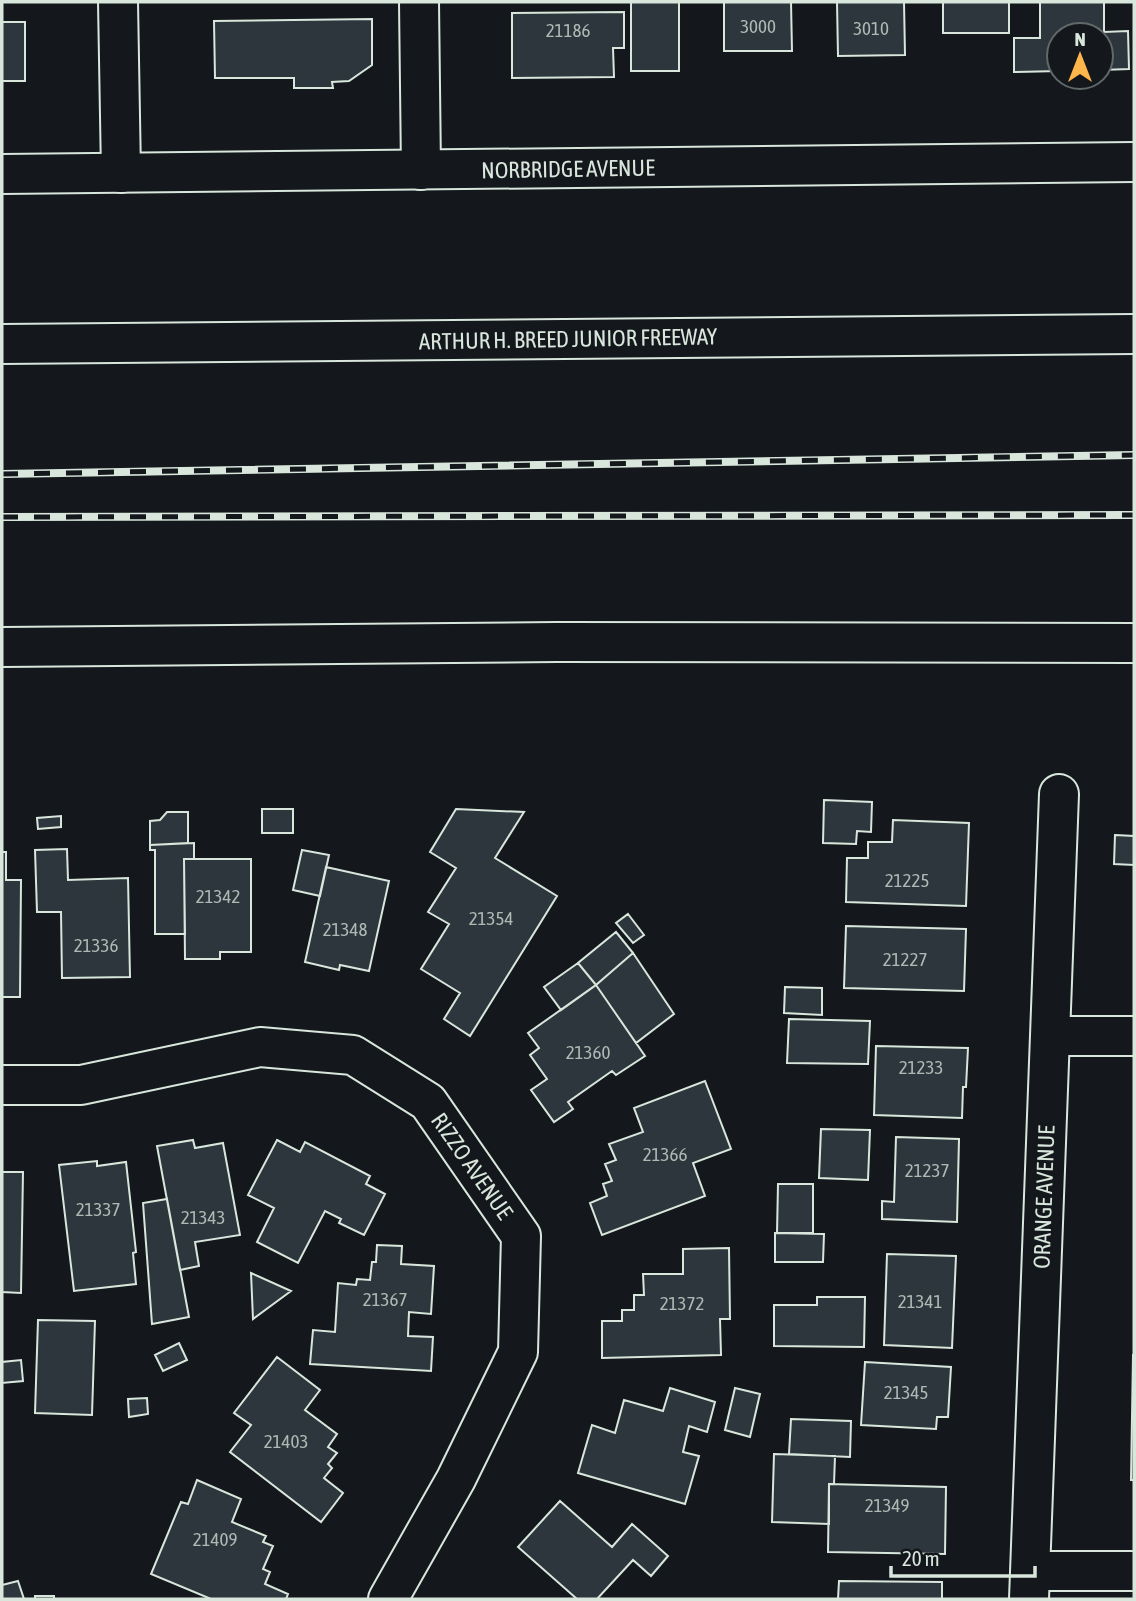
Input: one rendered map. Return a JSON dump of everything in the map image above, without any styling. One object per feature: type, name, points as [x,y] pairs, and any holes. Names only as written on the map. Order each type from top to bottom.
[{"type":"main road","points":[[118,2],[121,173]]},
{"type":"main road","points":[[419,2],[421,170]]},
{"type":"main road","name":"NORBRIDGE AVENUE","points":[[2,174],[1134,162]]},
{"type":"main road","name":"ARTHUR H. BREED JUNIOR FREEWAY","points":[[2,344],[1134,334]]},
{"type":"main road","points":[[2,647],[557,642],[1134,643]]},
{"type":"main road","name":"ORANGE AVENUE","points":[[1030,1585],[1059,794]]},
{"type":"main road","points":[[1050,1037],[1134,1036]]},
{"type":"main road","name":"RIZZO AVENUE","points":[[2,1086],[81,1085],[260,1047],[353,1055],[428,1102],[521,1236],[517,1352],[456,1479],[388,1599]]},
{"type":"main road","points":[[1030,1585],[1134,1570]]},
{"type":"building","points":[[631,2],[679,2],[679,71],[631,71]]},
{"type":"building","points":[[724,2],[791,2],[792,51],[724,51]]},
{"type":"building","points":[[837,2],[904,2],[905,55],[838,56]]},
{"type":"building","points":[[943,2],[1009,2],[1009,33],[943,33]]},
{"type":"building","points":[[1040,2],[1104,2],[1104,21],[1045,21],[1045,71],[1014,72],[1014,38],[1040,38]]},
{"type":"building","points":[[624,12],[624,48],[613,48],[614,77],[512,78],[512,13]]},
{"type":"building","points":[[372,19],[372,65],[349,81],[332,82],[333,88],[294,88],[294,78],[215,78],[214,21]]},
{"type":"building","points":[[2,22],[25,22],[25,81],[2,81]]},
{"type":"building","points":[[1128,31],[1129,69],[1115,70],[1115,32]]},
{"type":"building","points":[[824,800],[872,802],[871,832],[857,831],[856,844],[823,843]]},
{"type":"building","points":[[262,809],[293,809],[293,833],[262,833]]},
{"type":"building","points":[[456,809],[524,812],[495,858],[557,896],[470,1036],[444,1019],[460,993],[421,969],[449,924],[428,912],[456,868],[430,852]]},
{"type":"building","points":[[167,812],[188,812],[188,843],[150,845],[150,821],[160,820]]},
{"type":"building","points":[[61,816],[61,827],[38,829],[37,818]]},
{"type":"building","points":[[893,820],[969,823],[966,906],[846,902],[847,858],[868,858],[868,842],[892,842]]},
{"type":"building","points":[[1115,835],[1134,836],[1134,865],[1114,864]]},
{"type":"building","points":[[194,843],[194,859],[184,859],[185,934],[155,934],[155,850],[150,850],[150,845]]},
{"type":"building","points":[[67,849],[68,880],[128,878],[130,977],[62,978],[61,912],[37,912],[35,850]]},
{"type":"building","points":[[302,850],[329,855],[320,896],[293,890]]},
{"type":"building","points":[[2,852],[6,852],[6,880],[21,880],[20,997],[2,997]]},
{"type":"building","points":[[184,859],[251,859],[251,952],[220,952],[220,959],[185,959]]},
{"type":"building","points":[[326,867],[389,881],[369,971],[340,965],[339,970],[305,962]]},
{"type":"building","points":[[628,914],[644,935],[633,943],[616,923]]},
{"type":"building","points":[[846,926],[966,929],[964,991],[844,988]]},
{"type":"building","points":[[616,932],[633,953],[596,985],[578,963]]},
{"type":"building","points":[[633,953],[674,1014],[636,1043],[596,985]]},
{"type":"building","points":[[578,963],[596,985],[561,1010],[544,987]]},
{"type":"building","points":[[596,985],[645,1056],[616,1075],[612,1071],[568,1102],[573,1109],[554,1122],[531,1090],[547,1079],[530,1055],[539,1048],[528,1033]]},
{"type":"building","points":[[785,987],[822,988],[822,1015],[784,1013]]},
{"type":"building","points":[[789,1019],[870,1021],[868,1064],[787,1063]]},
{"type":"building","points":[[876,1046],[968,1048],[962,1118],[874,1115]]},
{"type":"building","points":[[705,1081],[731,1149],[693,1163],[705,1196],[602,1235],[590,1203],[607,1196],[603,1184],[612,1181],[605,1164],[616,1160],[609,1144],[643,1132],[634,1108]]},
{"type":"building","points":[[821,1129],[870,1130],[868,1180],[819,1178]]},
{"type":"building","points":[[896,1137],[959,1139],[957,1222],[882,1219],[882,1201],[894,1202]]},
{"type":"building","points":[[193,1140],[195,1148],[223,1143],[240,1235],[195,1242],[199,1266],[180,1270],[157,1146]]},
{"type":"building","points":[[277,1140],[300,1152],[305,1142],[370,1176],[366,1184],[385,1194],[364,1235],[339,1223],[341,1219],[325,1211],[298,1263],[257,1242],[274,1208],[248,1195]]},
{"type":"building","points":[[97,1161],[97,1166],[126,1162],[136,1252],[133,1253],[136,1284],[74,1291],[59,1165]]},
{"type":"building","points":[[2,1172],[23,1172],[21,1293],[2,1292]]},
{"type":"building","points":[[778,1184],[813,1184],[813,1233],[777,1233]]},
{"type":"building","points":[[167,1199],[189,1317],[152,1324],[143,1203]]},
{"type":"building","points":[[775,1233],[824,1234],[823,1262],[775,1262]]},
{"type":"building","points":[[377,1245],[402,1246],[401,1264],[434,1266],[431,1314],[409,1312],[408,1336],[433,1337],[431,1371],[310,1364],[313,1330],[335,1332],[338,1283],[356,1285],[357,1279],[370,1280],[372,1262],[376,1262]]},
{"type":"building","points":[[729,1248],[730,1319],[720,1319],[721,1355],[602,1358],[602,1321],[622,1321],[622,1310],[634,1310],[634,1295],[644,1295],[643,1274],[683,1274],[683,1249]]},
{"type":"building","points":[[887,1254],[956,1256],[952,1348],[884,1345]]},
{"type":"building","points":[[251,1273],[291,1291],[253,1319]]},
{"type":"building","points":[[817,1297],[865,1297],[864,1347],[774,1346],[774,1305],[817,1305]]},
{"type":"building","points":[[38,1320],[95,1321],[92,1415],[35,1413]]},
{"type":"building","points":[[179,1343],[187,1360],[163,1371],[155,1355]]},
{"type":"building","points":[[1133,1355],[1134,1480],[1131,1480]]},
{"type":"building","points":[[277,1357],[320,1390],[305,1410],[337,1434],[328,1447],[337,1453],[328,1464],[332,1468],[324,1478],[343,1493],[321,1522],[230,1452],[251,1425],[234,1413]]},
{"type":"building","points":[[21,1360],[23,1381],[2,1383],[2,1362]]},
{"type":"building","points":[[865,1362],[951,1367],[948,1417],[937,1417],[936,1429],[861,1425]]},
{"type":"building","points":[[670,1388],[715,1402],[707,1432],[689,1426],[683,1452],[699,1456],[685,1504],[578,1473],[592,1425],[615,1433],[624,1400],[663,1411]]},
{"type":"building","points":[[735,1388],[760,1394],[750,1437],[725,1430]]},
{"type":"building","points":[[147,1398],[148,1414],[129,1417],[128,1399]]},
{"type":"building","points":[[791,1419],[851,1421],[850,1457],[789,1454]]},
{"type":"building","points":[[774,1454],[835,1456],[834,1484],[829,1484],[829,1524],[772,1522]]},
{"type":"building","points":[[197,1480],[241,1499],[232,1522],[266,1536],[263,1542],[273,1546],[263,1569],[270,1572],[265,1584],[288,1594],[286,1599],[211,1599],[151,1574],[181,1502],[188,1504]]},
{"type":"building","points":[[829,1484],[946,1487],[945,1554],[828,1552]]},
{"type":"building","points":[[560,1501],[612,1547],[632,1524],[668,1556],[651,1576],[633,1560],[597,1599],[577,1599],[518,1547]]},
{"type":"building","points":[[18,1581],[24,1599],[2,1599],[2,1585]]},
{"type":"building","points":[[839,1581],[942,1582],[942,1599],[838,1599]]},
{"type":"building","points":[[35,1596],[54,1596],[54,1599],[35,1599]]},
{"type":"railway","points":[[2,474],[1134,455]]},
{"type":"railway","points":[[2,517],[1134,515]]}]
